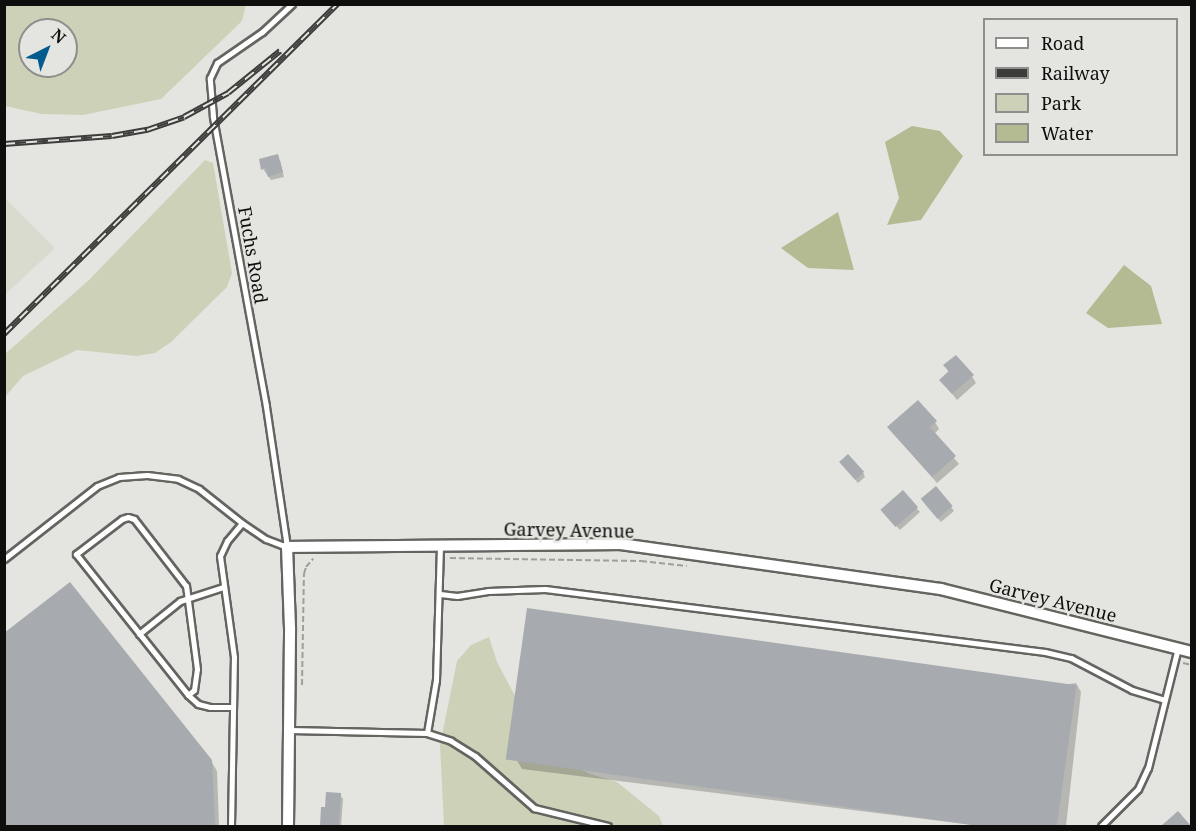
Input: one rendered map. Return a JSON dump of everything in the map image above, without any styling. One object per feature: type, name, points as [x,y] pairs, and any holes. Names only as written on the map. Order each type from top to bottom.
[{"type":"street","name":"Garvey Avenue","points":[[287,547],[620,544],[941,589],[1191,652]]},
{"type":"street","points":[[287,547],[290,628],[288,826]]},
{"type":"lane","name":"Fuchs Road","points":[[287,547],[266,406],[213,116],[210,78],[217,63],[262,32],[292,4]]},
{"type":"lane","points":[[4,559],[97,486],[119,477],[147,475],[178,479],[199,489],[266,539],[287,547]]},
{"type":"lane","points":[[188,696],[194,690],[197,669],[186,586],[135,519],[129,517],[122,519],[76,554],[188,696],[198,704],[210,707],[233,707]]},
{"type":"lane","points":[[231,826],[234,657],[220,556],[227,541],[242,522]]},
{"type":"lane","points":[[427,733],[436,680],[440,547]]},
{"type":"lane","points":[[139,634],[188,597],[223,587]]},
{"type":"lane","points":[[440,594],[457,596],[488,591],[545,589],[1045,652],[1071,658],[1132,690],[1165,700]]},
{"type":"lane","points":[[1101,826],[1138,789],[1148,768],[1178,648]]},
{"type":"lane","points":[[289,730],[427,733],[451,741],[475,756],[534,808],[608,826]]},
{"type":"shaded area","points":[[5,198],[55,248],[5,295]]},
{"type":"green space","points":[[5,4],[246,4],[242,21],[161,99],[83,115],[42,114],[5,106]]},
{"type":"green space","points":[[205,160],[213,163],[232,273],[227,287],[171,342],[155,353],[136,356],[77,350],[23,376],[5,397],[5,354],[89,280]]},
{"type":"green space","points":[[489,637],[497,662],[530,724],[558,758],[590,774],[617,782],[659,816],[663,826],[444,826],[440,745],[457,661],[471,645]]},
{"type":"water","points":[[912,126],[940,131],[963,156],[921,220],[887,225],[899,198],[885,142]]},
{"type":"water","points":[[838,212],[854,270],[808,268],[781,248]]},
{"type":"water","points":[[1124,265],[1151,286],[1162,324],[1108,328],[1086,313]]},
{"type":"building","points":[[278,154],[283,172],[268,177],[265,168],[261,170],[259,159]]},
{"type":"building","points":[[956,355],[974,375],[952,394],[939,380],[949,371],[943,365]]},
{"type":"building","points":[[918,400],[937,421],[930,427],[956,456],[932,477],[887,427]]},
{"type":"building","points":[[848,454],[864,472],[855,480],[839,462]]},
{"type":"building","points":[[936,486],[953,506],[937,519],[921,499]]},
{"type":"building","points":[[903,490],[918,507],[895,527],[880,510]]},
{"type":"building","points":[[70,582],[212,760],[215,826],[4,826],[4,633]]},
{"type":"building","points":[[527,608],[1077,685],[1057,826],[979,826],[506,760]]},
{"type":"building","points":[[326,792],[341,793],[339,826],[320,826],[321,807],[325,807]]},
{"type":"building","points":[[1178,811],[1191,826],[1161,826]]},
{"type":"railway","points":[[4,334],[337,4]]},
{"type":"railway","points":[[4,144],[112,136],[147,130],[184,117],[228,93],[280,51]]}]
